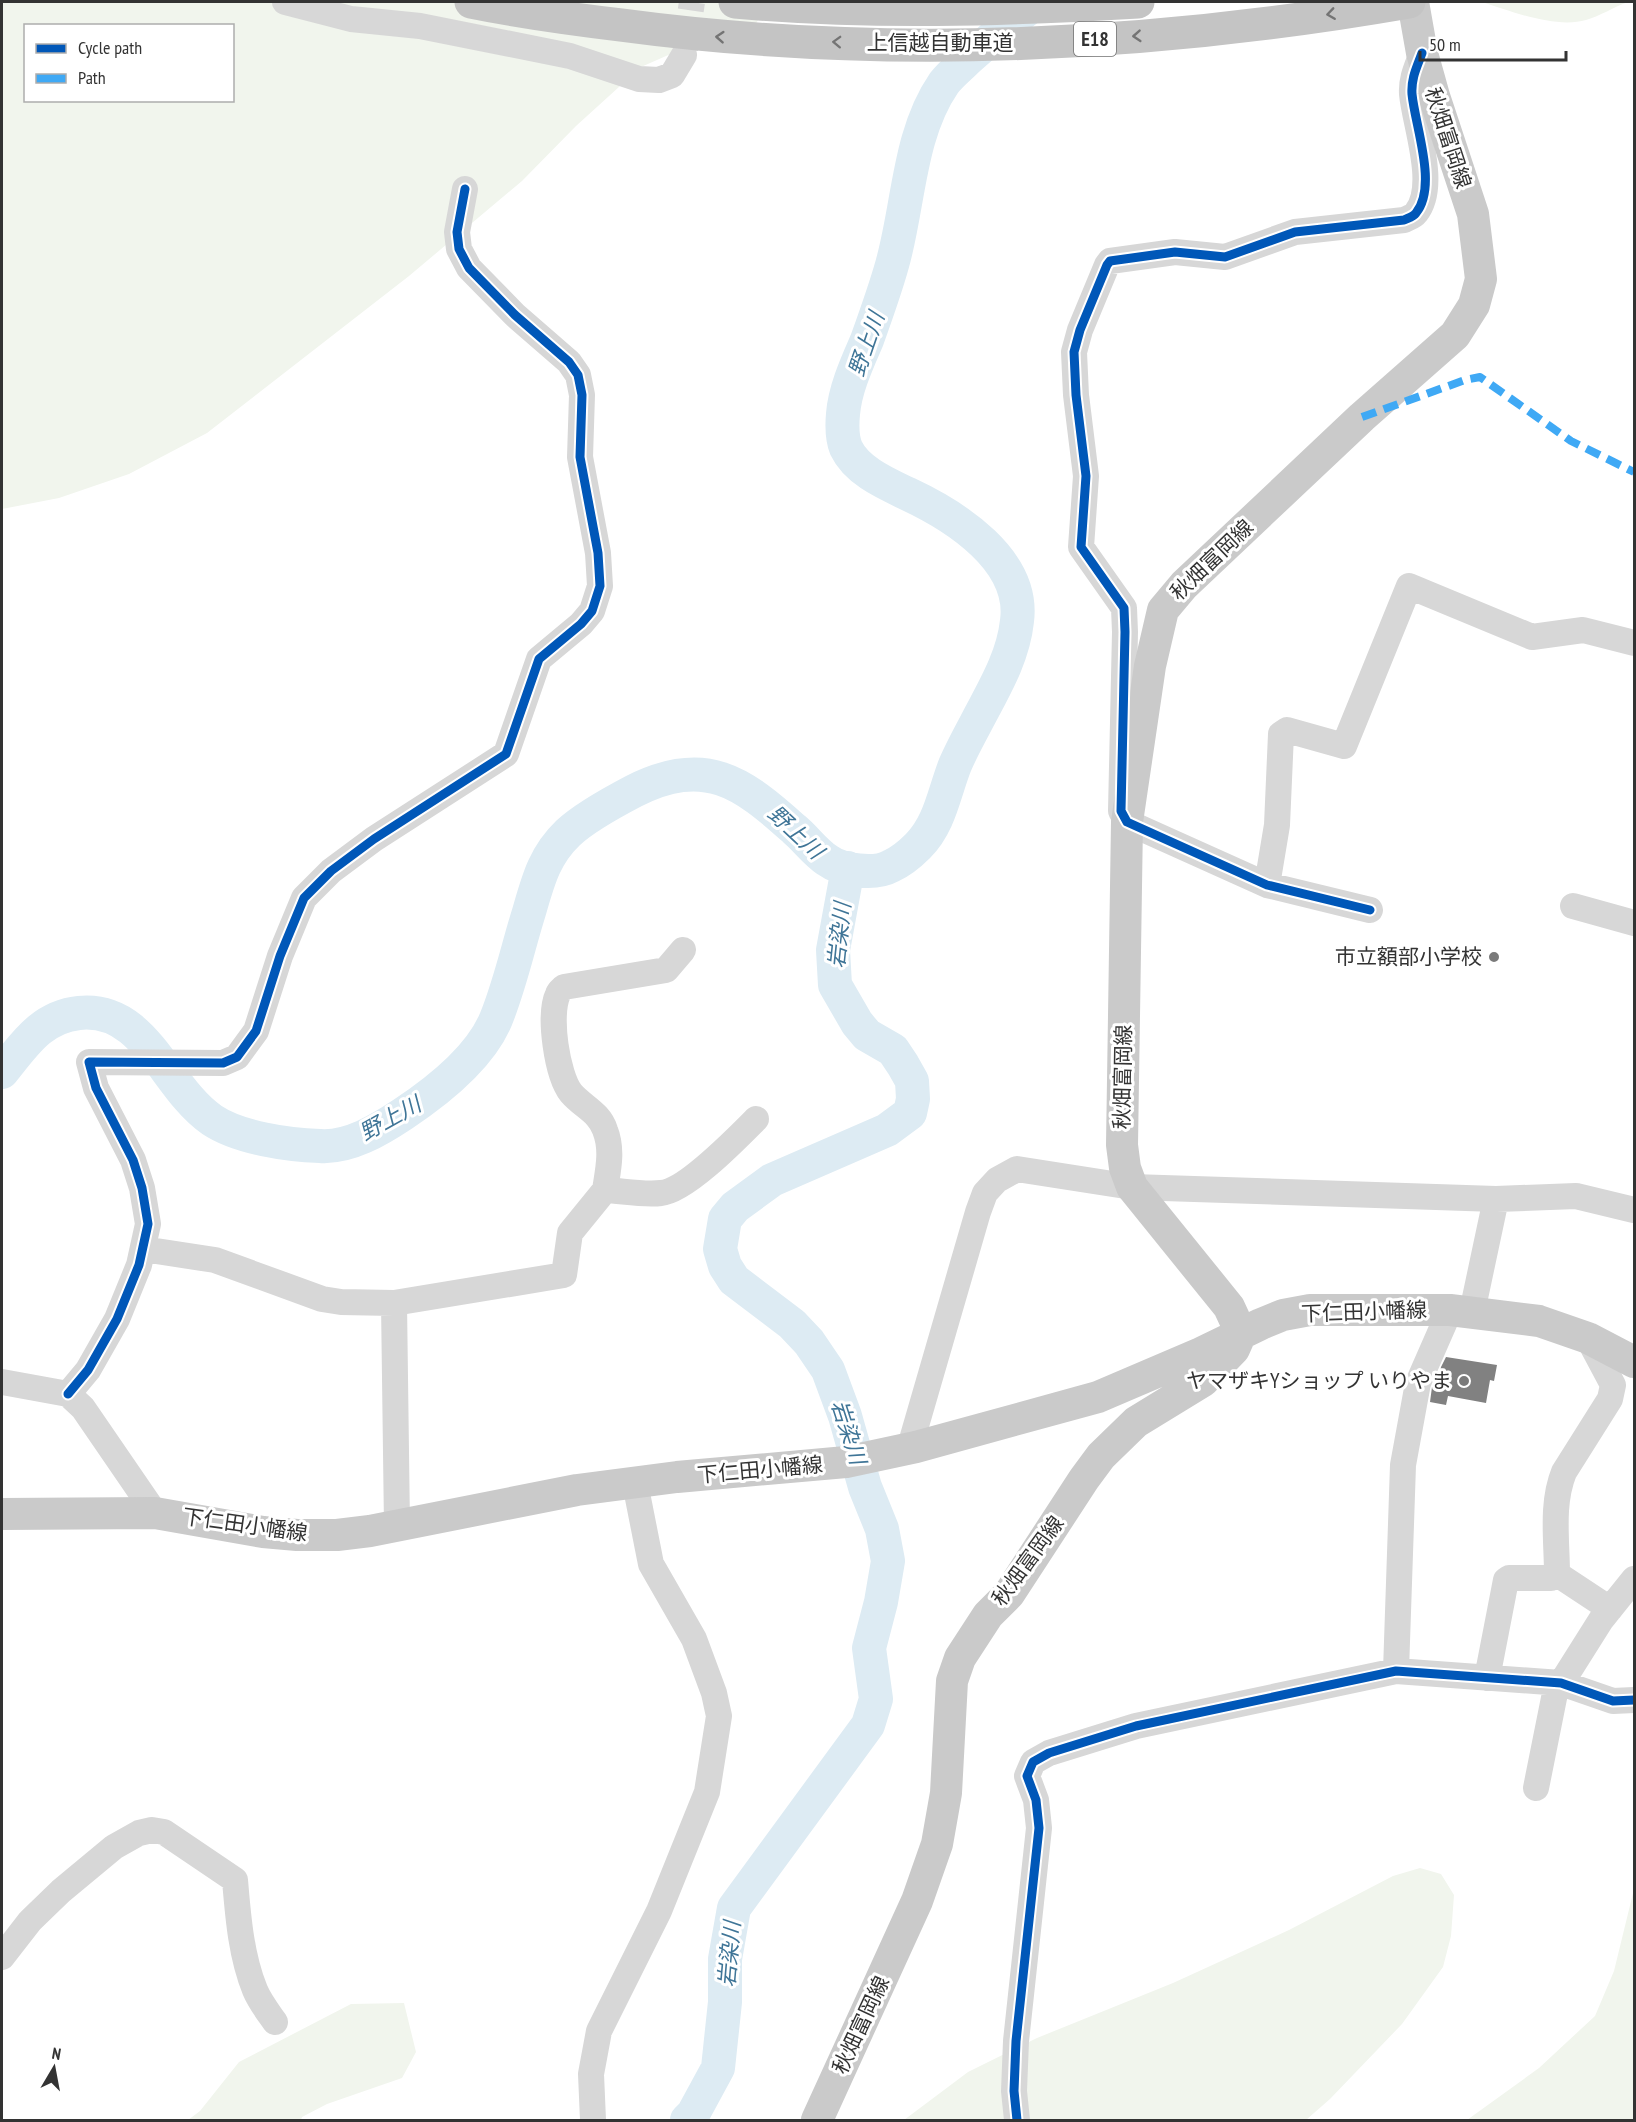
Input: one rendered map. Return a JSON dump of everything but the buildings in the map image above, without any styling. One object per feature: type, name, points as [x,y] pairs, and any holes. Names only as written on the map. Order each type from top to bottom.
[{"type":"highway","name":"上信越自動車道","points":[[471,2],[689,34],[778,41],[904,44],[1025,43],[1109,38],[1262,23],[1411,2]]},
{"type":"highway","name":"上信越自動車道","points":[[735,2],[781,6],[904,9],[1138,2]]},
{"type":"main road","name":"秋畑富岡線","points":[[817,2121],[917,1901],[937,1844],[946,1793],[952,1681],[960,1658],[988,1615],[1009,1594],[1101,1456],[1136,1422],[1203,1381],[1234,1349],[1241,1333],[1229,1307],[1132,1187],[1125,1168],[1122,1145],[1127,822],[1150,666],[1162,610],[1184,585],[1353,425],[1455,335],[1474,305],[1481,279],[1473,214],[1434,96],[1411,2]]},
{"type":"main road","name":"下仁田小幡線","points":[[2,1514],[155,1513],[263,1532],[336,1535],[397,1526],[577,1490],[846,1462],[903,1451],[1098,1397],[1283,1315],[1310,1310],[1461,1311],[1539,1321],[1588,1338],[1635,1362]]},
{"type":"street","points":[[285,2],[351,19],[420,26],[570,56],[639,79],[659,80],[672,75],[684,55]]},
{"type":"street","points":[[1370,910],[1267,885],[1127,822],[1121,811],[1124,608],[1081,547],[1086,476],[1076,395],[1074,352],[1080,330],[1110,261],[1175,252],[1225,256],[1295,232],[1404,220],[1415,215],[1424,199],[1425,172],[1412,93],[1412,77],[1422,53]]},
{"type":"street","points":[[68,1394],[88,1370],[117,1319],[139,1265],[148,1224],[142,1188],[133,1160],[96,1088],[89,1062],[223,1063],[237,1057],[256,1031],[280,956],[304,898],[331,871],[374,839],[506,754],[539,659],[581,624],[592,611],[600,586],[598,553],[580,457],[582,395],[578,375],[569,362],[515,315],[469,268],[459,249],[457,232],[465,189]]},
{"type":"street","points":[[1267,885],[1277,825],[1281,734],[1287,730],[1344,746],[1409,586],[1532,637],[1582,630],[1635,643]]},
{"type":"street","points":[[1573,906],[1635,923]]},
{"type":"street","points":[[143,1249],[215,1260],[322,1299],[341,1302],[393,1303],[564,1275],[570,1233],[605,1190],[610,1156],[606,1130],[595,1112],[579,1101],[569,1090],[555,1052],[555,1009],[558,994],[564,987],[666,970],[683,950]]},
{"type":"street","points":[[605,1190],[662,1193],[676,1189],[727,1150],[756,1119]]},
{"type":"street","points":[[903,1451],[913,1436],[978,1212],[986,1193],[997,1180],[1017,1169],[1132,1187],[1496,1199],[1576,1196],[1635,1210]]},
{"type":"street","points":[[1396,1671],[1403,1465],[1418,1383],[1461,1311],[1496,1199]]},
{"type":"street","points":[[393,1303],[397,1526]]},
{"type":"street","points":[[1557,1574],[1559,1485],[1564,1472],[1610,1399],[1613,1385],[1588,1338]]},
{"type":"street","points":[[2,1382],[68,1394],[84,1408],[155,1513]]},
{"type":"street","points":[[593,2121],[591,2074],[599,2031],[659,1911],[707,1792],[719,1716],[714,1693],[694,1640],[651,1564],[635,1483]]},
{"type":"street","points":[[1557,1574],[1610,1609]]},
{"type":"street","points":[[1487,1678],[1506,1580],[1509,1578],[1551,1578],[1557,1574]]},
{"type":"street","points":[[1536,1788],[1555,1693],[1610,1609],[1635,1579]]},
{"type":"street","points":[[1017,2121],[1014,2091],[1016,2041],[1039,1828],[1036,1800],[1027,1776],[1033,1762],[1049,1754],[1136,1726],[1396,1671],[1561,1683],[1612,1701],[1635,1700]]},
{"type":"street","points":[[2,1957],[30,1922],[61,1891],[114,1847],[139,1833],[152,1830],[164,1832],[235,1880],[238,1918],[255,1991],[275,2022]]},
{"type":"shaded area","points":[[2,2],[768,2],[753,29],[682,49],[641,67],[576,126],[522,181],[409,276],[207,433],[129,474],[59,498],[2,509]]},
{"type":"shaded area","points":[[1482,2],[1628,2],[1586,20],[1561,22],[1533,18]]},
{"type":"shaded area","points":[[1420,1868],[1441,1874],[1454,1895],[1451,1936],[1443,1967],[1402,2024],[1330,2099],[1306,2120],[904,2120],[968,2072],[1037,2038],[1173,1983],[1289,1930],[1393,1876]]},
{"type":"shaded area","points":[[1634,1889],[1634,2120],[1467,2120],[1539,2068],[1595,2016],[1614,1971]]},
{"type":"shaded area","points":[[404,2003],[416,2052],[402,2078],[327,2104],[302,2117],[301,2120],[188,2120],[200,2111],[239,2062],[351,2004]]},
{"type":"waterway","name":"野上川","points":[[2,1072],[34,1034],[54,1020],[79,1013],[102,1014],[121,1022],[138,1035],[195,1106],[223,1126],[236,1132],[279,1142],[320,1146],[342,1144],[374,1132],[416,1105],[443,1085],[479,1047],[489,1033],[501,1006],[539,879],[547,860],[568,833],[583,821],[634,791],[659,780],[682,775],[702,775],[721,779],[757,798],[827,860],[850,869],[868,871],[884,869],[902,860],[918,846],[932,828],[957,760],[1006,662],[1015,635],[1017,599],[1010,579],[998,560],[983,543],[946,515],[927,503],[881,481],[857,463],[846,448],[844,440],[842,423],[844,405],[852,376],[867,340],[889,274],[898,242],[916,148],[932,103],[944,83],[968,59],[1037,2]]},
{"type":"waterway","name":"岩染川","points":[[687,2120],[693,2114],[718,2068],[725,2002],[725,1959],[734,1908],[868,1725],[876,1699],[869,1648],[881,1602],[888,1561],[882,1529],[865,1487],[845,1416],[828,1370],[809,1342],[792,1324],[734,1280],[725,1266],[720,1249],[725,1219],[735,1207],[772,1180],[887,1130],[910,1113],[913,1099],[912,1081],[903,1065],[893,1050],[867,1035],[857,1023],[835,985],[833,950],[848,868]]},
{"type":"tunnel","points":[[685,49],[692,2]]},
{"type":"marked path","points":[[1362,417],[1465,380],[1480,377],[1571,441],[1634,472]]},
{"type":"cycle path","points":[[1370,910],[1267,885],[1127,822],[1121,811],[1124,608],[1081,547],[1086,476],[1076,395],[1074,352],[1080,330],[1110,261],[1175,252],[1225,257],[1295,232],[1404,220],[1415,214],[1422,201],[1425,188],[1423,155],[1412,94],[1413,78],[1422,53]]},
{"type":"cycle path","points":[[68,1394],[88,1370],[117,1319],[139,1265],[148,1224],[142,1188],[133,1160],[96,1088],[89,1062],[223,1063],[237,1057],[256,1031],[280,956],[304,898],[331,871],[374,839],[506,754],[539,659],[581,624],[592,611],[600,586],[598,553],[580,457],[582,395],[578,375],[569,362],[515,315],[469,268],[459,249],[457,232],[465,189]]},
{"type":"cycle path","points":[[1017,2120],[1014,2091],[1016,2041],[1039,1828],[1036,1800],[1027,1776],[1033,1762],[1049,1753],[1136,1726],[1396,1671],[1561,1683],[1613,1701],[1634,1700]]},
{"type":"place","name":"市立額部小学校","points":[[1494,957]]},
{"type":"place","name":"ヤマザキYショップ いりやま","points":[[1464,1381]]}]
